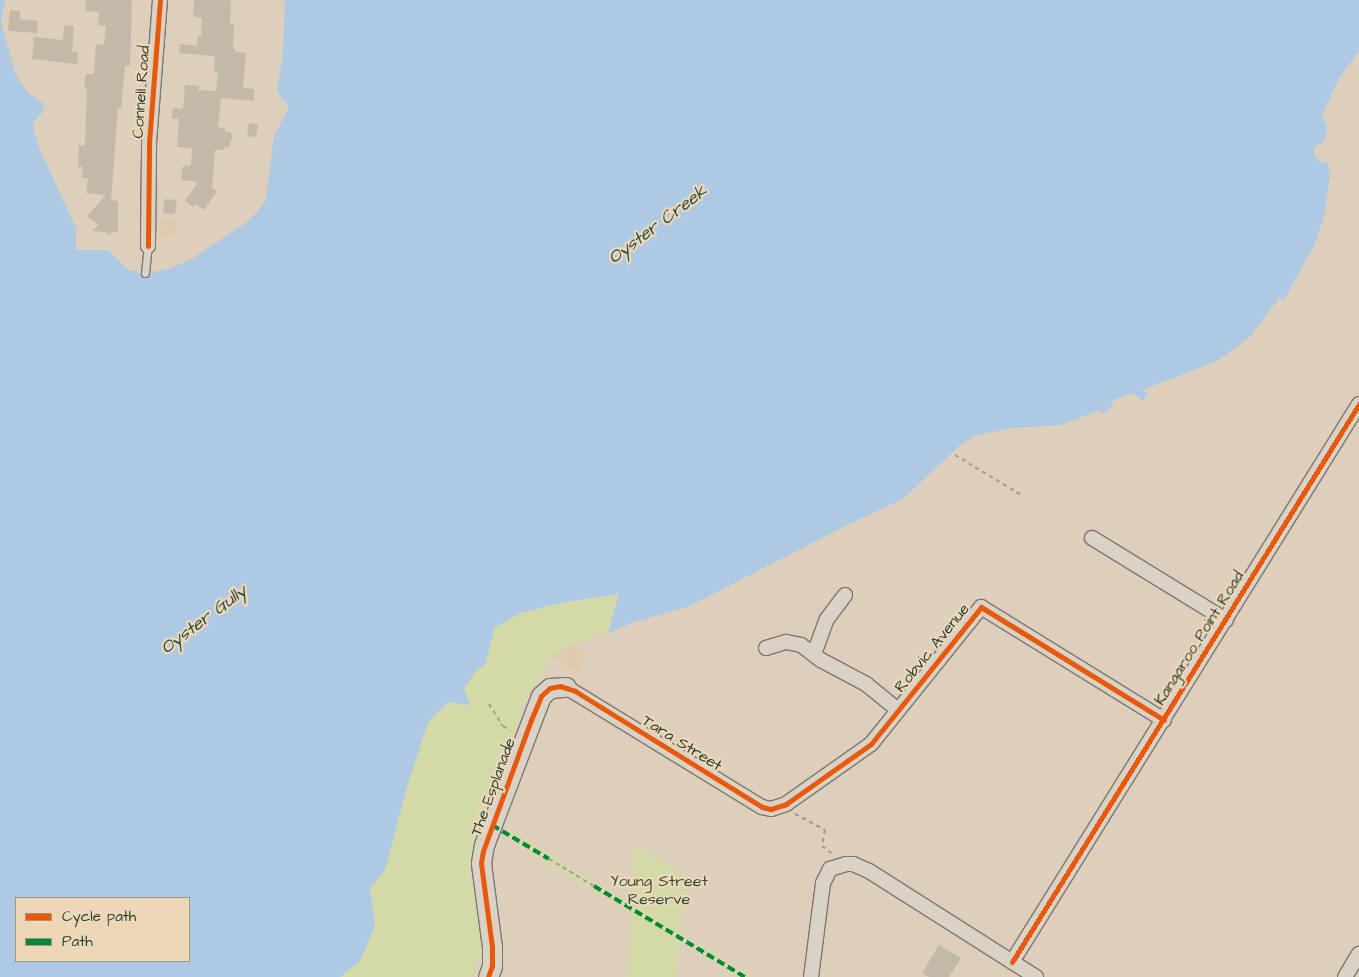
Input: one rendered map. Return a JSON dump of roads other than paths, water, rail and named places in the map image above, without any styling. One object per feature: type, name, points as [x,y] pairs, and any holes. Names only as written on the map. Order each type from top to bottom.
[{"type":"street","name":"Connell Road","points":[[148,246],[149,143],[160,0]]},
{"type":"street","name":"Kangaroo Point Road","points":[[1012,962],[1359,404]]},
{"type":"street","points":[[1092,538],[1226,620]]},
{"type":"street","points":[[814,654],[827,619],[845,595]]},
{"type":"street","name":"Robvic Avenue","points":[[786,804],[871,744],[981,607],[1164,720]]},
{"type":"street","points":[[766,648],[791,642],[801,645],[866,684],[898,710]]},
{"type":"street","name":"Tara Street","points":[[566,687],[762,807],[771,809],[786,804]]},
{"type":"street","name":"The Esplanade","points":[[488,977],[492,947],[481,863],[484,845],[541,696],[550,688],[566,687]]},
{"type":"street","points":[[810,977],[823,883],[830,870],[846,864],[853,864],[869,872],[1036,977]]},
{"type":"street","points":[[1345,977],[1359,954]]},
{"type":"lane","name":"Connell Road","points":[[145,273],[148,246]]},
{"type":"water","points":[[0,0],[5,0],[1,22],[15,73],[27,92],[44,104],[42,113],[33,122],[34,131],[38,145],[76,228],[76,250],[108,250],[129,270],[145,273],[168,269],[190,260],[244,224],[257,212],[266,199],[274,136],[288,109],[288,105],[280,96],[277,88],[283,55],[285,0],[1359,0],[1359,51],[1340,77],[1325,108],[1322,120],[1327,123],[1325,141],[1314,147],[1314,155],[1319,162],[1327,162],[1330,176],[1324,217],[1314,246],[1284,300],[1279,298],[1250,337],[1217,361],[1142,390],[1148,394],[1143,401],[1132,393],[1111,401],[1114,404],[1104,414],[1099,410],[1061,425],[1013,428],[977,435],[960,445],[903,499],[847,525],[690,606],[634,622],[608,633],[619,594],[565,602],[520,613],[494,628],[486,663],[476,671],[464,688],[470,705],[448,702],[428,722],[409,780],[385,870],[370,889],[375,926],[360,961],[340,977],[0,977]]},
{"type":"water label","name":"Oyster Creek","points":[[658,225]]},
{"type":"water label","name":"Oyster Gully","points":[[204,620]]},
{"type":"park label","name":"Young Street Reserve","points":[[659,890]]}]
